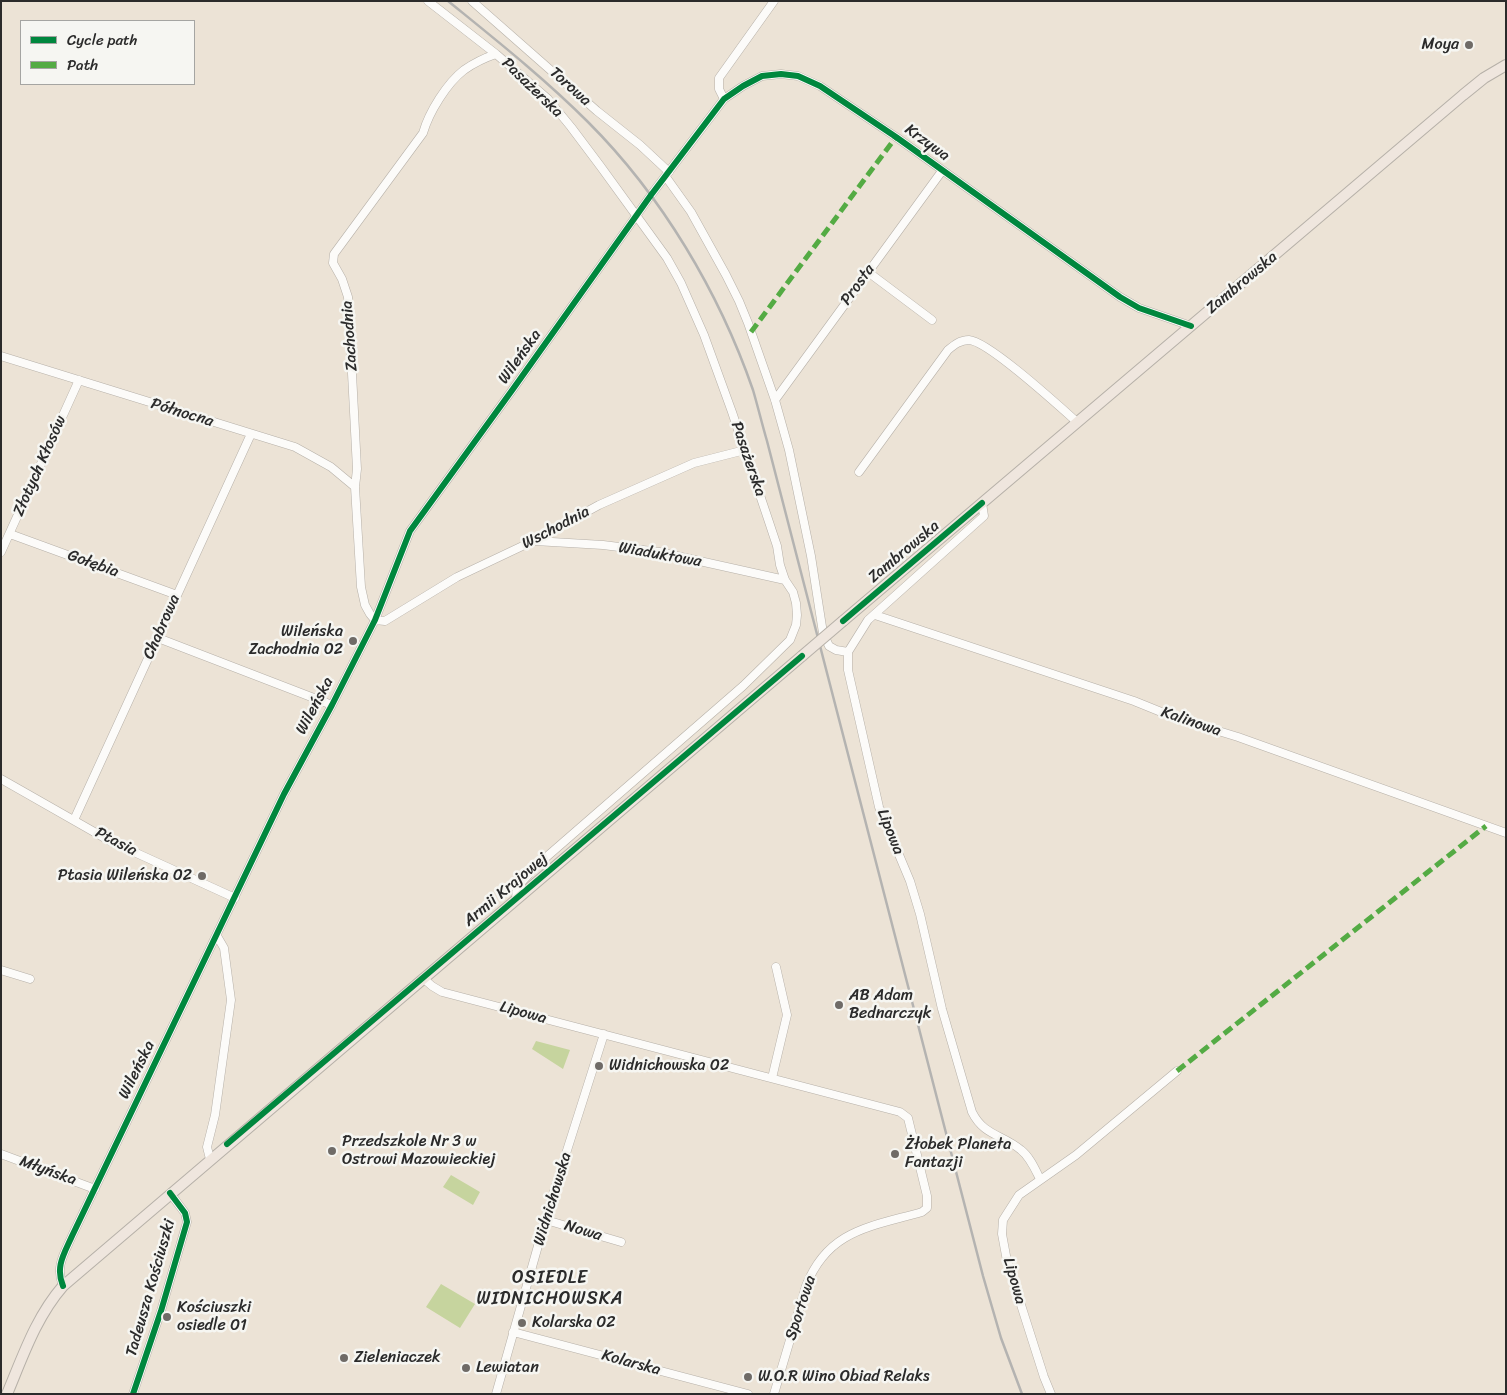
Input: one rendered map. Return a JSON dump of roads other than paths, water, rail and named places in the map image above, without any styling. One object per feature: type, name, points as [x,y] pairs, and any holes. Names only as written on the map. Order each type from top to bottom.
[{"type":"main road","name":"Zambrowska","points":[[802,656],[1463,95],[1484,78],[1506,66]]},
{"type":"main road","name":"Armii Krajowej","points":[[7,1394],[40,1317],[52,1298],[63,1286],[802,656]]},
{"type":"street","name":"Pasażerska","points":[[428,1],[496,54],[548,99],[571,127],[667,258],[681,283],[704,335],[768,519],[785,580],[793,592],[797,615],[796,625],[790,640],[743,686],[536,866],[517,887],[516,899]]},
{"type":"street","name":"Torowa","points":[[472,1],[597,111],[640,145],[667,175],[690,212],[739,301],[775,400],[796,483],[811,556],[822,633],[829,646],[836,650],[848,652]]},
{"type":"street","points":[[724,100],[718,89],[720,78],[774,1]]},
{"type":"street","name":"Zachodnia","points":[[375,620],[365,605],[361,587],[354,487],[357,469],[348,297],[342,279],[333,263],[334,254],[423,133],[427,119],[445,91],[462,71],[496,54]]},
{"type":"street","name":"Krzywa","points":[[667,175],[724,100],[743,86],[762,76],[781,74],[798,76],[840,98],[1120,298],[1139,308],[1191,326]]},
{"type":"street","name":"Prosta","points":[[775,400],[942,171]]},
{"type":"street","name":"Wileńska","points":[[63,1286],[59,1277],[60,1264],[284,794],[375,620],[410,531],[667,175]]},
{"type":"street","points":[[868,272],[932,320]]},
{"type":"street","points":[[859,472],[944,357],[954,345],[960,342],[970,340],[983,346],[1026,376],[1042,393],[1077,422]]},
{"type":"street","name":"Północna","points":[[1,356],[296,447],[331,467],[354,487]]},
{"type":"street","name":"Złotych Kłosów","points":[[1,552],[79,380]]},
{"type":"street","name":"Chabrowa","points":[[74,820],[251,434]]},
{"type":"street","name":"Wschodnia","points":[[375,620],[386,621],[457,577],[533,541],[599,506],[694,463],[745,450]]},
{"type":"street","points":[[848,652],[868,620],[984,516],[982,503]]},
{"type":"street","name":"Gołębia","points":[[10,534],[177,595]]},
{"type":"street","name":"Wiaduktowa","points":[[533,541],[603,545],[658,552],[785,580]]},
{"type":"street","name":"Kalinowa","points":[[875,614],[1134,701],[1176,718],[1238,737],[1506,833]]},
{"type":"street","points":[[158,638],[332,705]]},
{"type":"street","name":"Lipowa","points":[[848,652],[848,670],[880,808],[910,881],[920,914],[942,1008],[972,1112],[978,1124],[1021,1150],[1031,1162],[1040,1179]]},
{"type":"street","name":"Ptasia","points":[[1,779],[110,841],[235,898]]},
{"type":"street","points":[[210,1159],[206,1148],[214,1115],[231,1000],[224,948],[216,936]]},
{"type":"street","points":[[772,1078],[787,1015],[776,968]]},
{"type":"street","points":[[1,970],[30,980]]},
{"type":"street","name":"Lipowa","points":[[424,978],[442,992],[772,1078],[905,1115]]},
{"type":"street","name":"Widnichowska","points":[[496,1394],[546,1220],[604,1034]]},
{"type":"street","name":"Lipowa","points":[[1051,1394],[1044,1378],[1007,1261],[1002,1234],[1003,1220],[1019,1195],[1076,1155],[1177,1071]]},
{"type":"street","name":"Sportowa","points":[[774,1394],[806,1286],[811,1273],[821,1257],[842,1238],[858,1230],[922,1212],[926,1208],[927,1196],[908,1118],[905,1115]]},
{"type":"street","name":"Młyńska","points":[[1,1154],[95,1189]]},
{"type":"street","name":"Tadeusza Kościuszki","points":[[133,1394],[187,1222],[185,1213],[170,1193]]},
{"type":"street","name":"Nowa","points":[[546,1220],[621,1242]]},
{"type":"street","name":"Kolarska","points":[[513,1332],[748,1394]]},
{"type":"railway","points":[[448,1],[554,90],[588,122],[640,181],[686,247],[723,317],[739,353],[753,390],[767,441],[983,1276],[1001,1338],[1022,1394]]},
{"type":"place","name":"Moya","points":[[1469,45]]},
{"type":"place","name":"Wileńska Zachodnia 02","points":[[353,641]]},
{"type":"place","name":"Ptasia Wileńska 02","points":[[202,876]]},
{"type":"place","name":"AB Adam Bednarczyk","points":[[839,1005]]},
{"type":"place","name":"Widnichowska 02","points":[[599,1066]]},
{"type":"place","name":"Przedszkole Nr 3 w Ostrowi Mazowieckiej","points":[[332,1151]]},
{"type":"place","name":"Żłobek Planeta Fantazji","points":[[895,1154]]},
{"type":"place","name":"Kościuszki osiedle 01","points":[[167,1317]]},
{"type":"place","name":"Kolarska 02","points":[[522,1323]]},
{"type":"place","name":"Zieleniaczek","points":[[344,1358]]},
{"type":"place","name":"Lewiatan","points":[[466,1368]]},
{"type":"place","name":"W.O.R Wino Obiad Relaks","points":[[748,1377]]},
{"type":"district","name":"OSIEDLE WIDNICHOWSKA","points":[[550,1288]]}]
